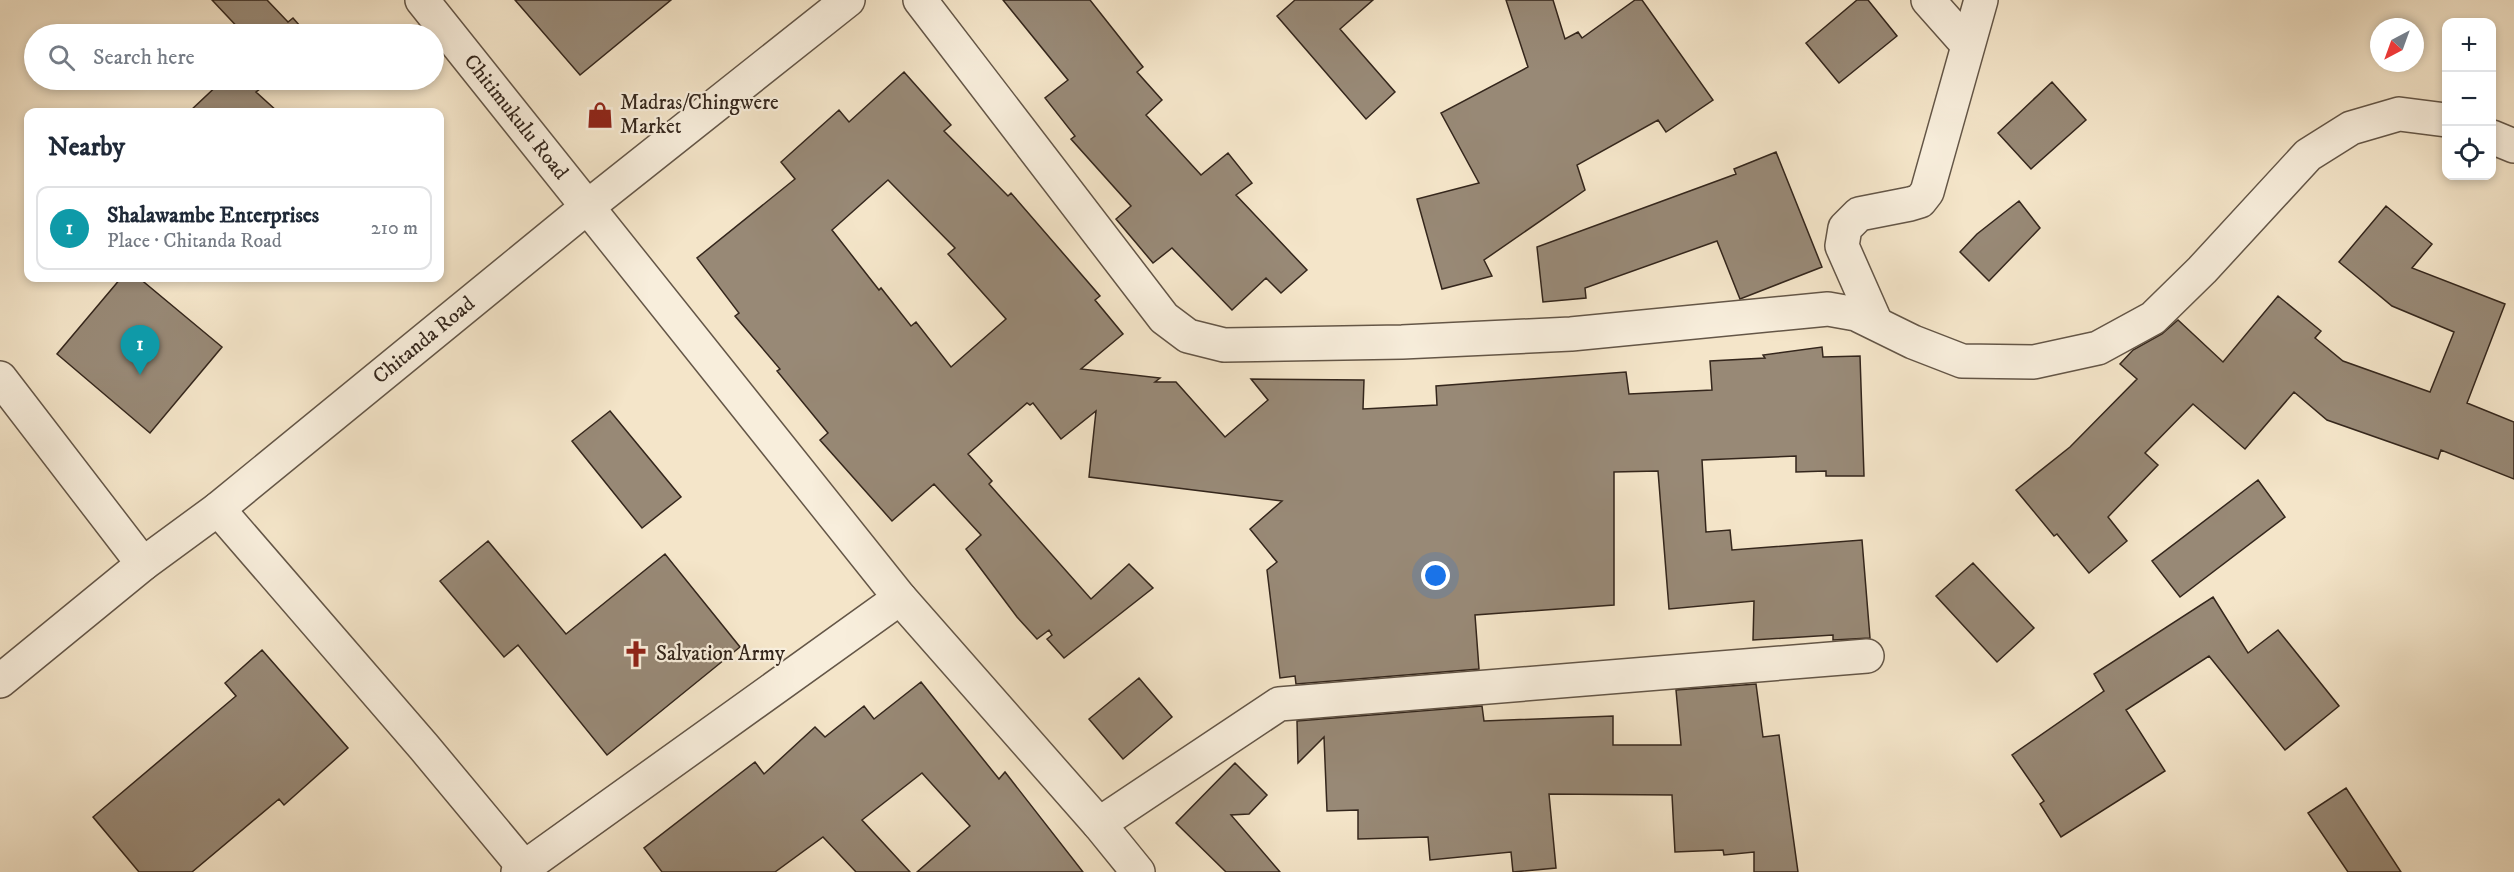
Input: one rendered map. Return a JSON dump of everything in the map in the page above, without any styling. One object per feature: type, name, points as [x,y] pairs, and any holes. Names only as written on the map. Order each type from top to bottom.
[{"type":"street","name":"Chitimukulu Road","points":[[422,0],[441,24]]},
{"type":"street","name":"Chitanda Road","points":[[0,681],[143,564],[218,510],[586,208],[848,0]]},
{"type":"street","points":[[920,0],[1164,318],[1188,336],[1224,345],[1402,342],[1571,334],[1828,309],[1856,314],[1913,342],[1962,361],[2034,362],[2098,348],[2153,318],[2202,270],[2308,155],[2351,128],[2399,114],[2442,119]]},
{"type":"street","points":[[1928,0],[1967,44]]},
{"type":"street","points":[[1875,323],[1842,246],[1845,228],[1859,214],[1920,201],[1927,192],[1981,0]]},
{"type":"street","name":"Chitimukulu Road","points":[[444,28],[900,598],[1099,824],[1138,872]]},
{"type":"street","points":[[2496,139],[2514,146]]},
{"type":"street","points":[[0,378],[143,564]]},
{"type":"street","points":[[218,510],[524,870],[900,598]]},
{"type":"street","points":[[1099,824],[1279,704],[1867,656]]},
{"type":"building","points":[[212,0],[267,0],[288,22],[293,18],[298,24],[235,24]]},
{"type":"building","points":[[515,0],[671,0],[580,75]]},
{"type":"building","points":[[1003,0],[1090,0],[1143,67],[1137,72],[1162,100],[1146,115],[1201,175],[1228,153],[1252,183],[1236,195],[1307,270],[1281,293],[1266,278],[1232,310],[1172,248],[1153,263],[1116,219],[1131,206],[1071,139],[1075,136],[1045,98],[1068,80]]},
{"type":"building","points":[[1295,0],[1373,0],[1340,29],[1395,92],[1366,119],[1277,16]]},
{"type":"building","points":[[1506,0],[1553,0],[1565,39],[1578,32],[1582,38],[1635,0],[1642,0],[1713,100],[1666,132],[1658,120],[1577,165],[1585,190],[1484,260],[1492,276],[1442,289],[1417,199],[1479,183],[1441,113],[1528,67]]},
{"type":"building","points":[[1857,0],[1868,0],[1897,36],[1839,83],[1806,43]]},
{"type":"building","points":[[904,72],[951,125],[944,131],[1008,196],[1011,193],[1100,296],[1095,300],[1123,334],[1081,369],[1160,378],[1155,382],[1176,382],[1225,437],[1268,400],[1251,379],[1364,380],[1363,409],[1437,405],[1436,386],[1626,372],[1629,394],[1712,390],[1710,361],[1765,358],[1763,355],[1822,347],[1823,357],[1860,356],[1864,476],[1826,476],[1826,471],[1796,472],[1796,456],[1702,460],[1706,532],[1730,530],[1732,550],[1862,540],[1870,638],[1833,640],[1833,635],[1753,640],[1754,601],[1669,609],[1658,471],[1614,472],[1614,605],[1475,615],[1479,669],[1296,684],[1295,676],[1280,678],[1267,570],[1277,562],[1250,529],[1282,501],[1089,477],[1096,411],[1061,439],[1033,403],[1030,405],[1027,403],[968,454],[992,481],[989,484],[1091,599],[1129,564],[1153,588],[1064,658],[1047,639],[1052,635],[1049,630],[1037,639],[1017,617],[966,549],[981,535],[934,484],[892,521],[820,440],[828,433],[777,371],[780,369],[735,316],[739,313],[697,258],[795,179],[781,162],[839,110],[849,122]],"holes":[[[888,180],[955,248],[948,254],[1006,319],[951,367],[916,322],[911,326],[881,288],[879,290],[832,230]]]},
{"type":"building","points":[[2052,82],[2086,120],[2031,169],[1998,133]]},
{"type":"building","points":[[212,90],[259,90],[256,92],[274,108],[193,108]]},
{"type":"building","points":[[1776,152],[1822,267],[1740,299],[1717,241],[1585,288],[1586,298],[1543,302],[1537,247],[1736,174],[1734,169]]},
{"type":"building","points":[[2019,201],[2040,228],[1989,281],[1960,252],[1977,234]]},
{"type":"building","points":[[2386,206],[2432,244],[2412,268],[2505,304],[2467,403],[2514,422],[2514,479],[2441,450],[2438,459],[2327,420],[2294,392],[2245,449],[2193,404],[2145,453],[2158,465],[2108,517],[2127,541],[2089,573],[2057,534],[2054,536],[2016,490],[2070,447],[2137,379],[2120,364],[2133,350],[2162,334],[2178,320],[2223,362],[2278,296],[2321,331],[2315,338],[2343,361],[2430,392],[2454,332],[2392,306],[2339,262]]},
{"type":"building","points":[[118,282],[144,282],[222,347],[150,433],[57,354]]},
{"type":"building","points":[[610,411],[681,497],[642,528],[572,441]]},
{"type":"building","points":[[2258,480],[2285,517],[2180,597],[2152,561]]},
{"type":"building","name":"Salvation Army","points":[[488,541],[566,634],[665,554],[740,647],[607,755],[518,645],[504,657],[440,581]]},
{"type":"building","points":[[1973,563],[2034,628],[1997,662],[1936,596]]},
{"type":"building","points":[[2213,597],[2248,653],[2278,630],[2339,706],[2285,750],[2209,656],[2126,710],[2165,771],[2061,837],[2040,804],[2044,801],[2012,755],[2104,691],[2094,674]]},
{"type":"building","points":[[262,650],[348,748],[284,805],[279,799],[192,872],[139,872],[93,817],[236,696],[225,683]]},
{"type":"building","points":[[1139,678],[1172,717],[1123,759],[1089,719]]},
{"type":"building","points":[[921,682],[999,779],[1005,772],[1083,872],[917,872],[970,826],[922,773],[862,820],[910,872],[856,872],[823,837],[775,872],[662,872],[644,848],[755,762],[764,774],[815,727],[825,737],[864,706],[874,719]]},
{"type":"building","points":[[1756,684],[1763,737],[1779,735],[1798,872],[1754,872],[1754,852],[1724,855],[1723,850],[1675,852],[1672,795],[1549,794],[1556,868],[1513,872],[1511,852],[1430,860],[1428,837],[1358,839],[1358,810],[1327,811],[1324,737],[1298,763],[1297,721],[1482,706],[1484,721],[1613,716],[1613,745],[1681,745],[1676,690]]},
{"type":"building","points":[[1235,763],[1267,795],[1249,814],[1231,815],[1280,872],[1226,872],[1176,823]]},
{"type":"building","points":[[2346,788],[2401,872],[2348,872],[2308,813]]},
{"type":"place","name":"Madras/Chingwere Market","points":[[600,115]]},
{"type":"place","name":"Shalawambe Enterprises","points":[[140,375]]},
{"type":"place","name":"Salvation Army","points":[[636,654]]}]
